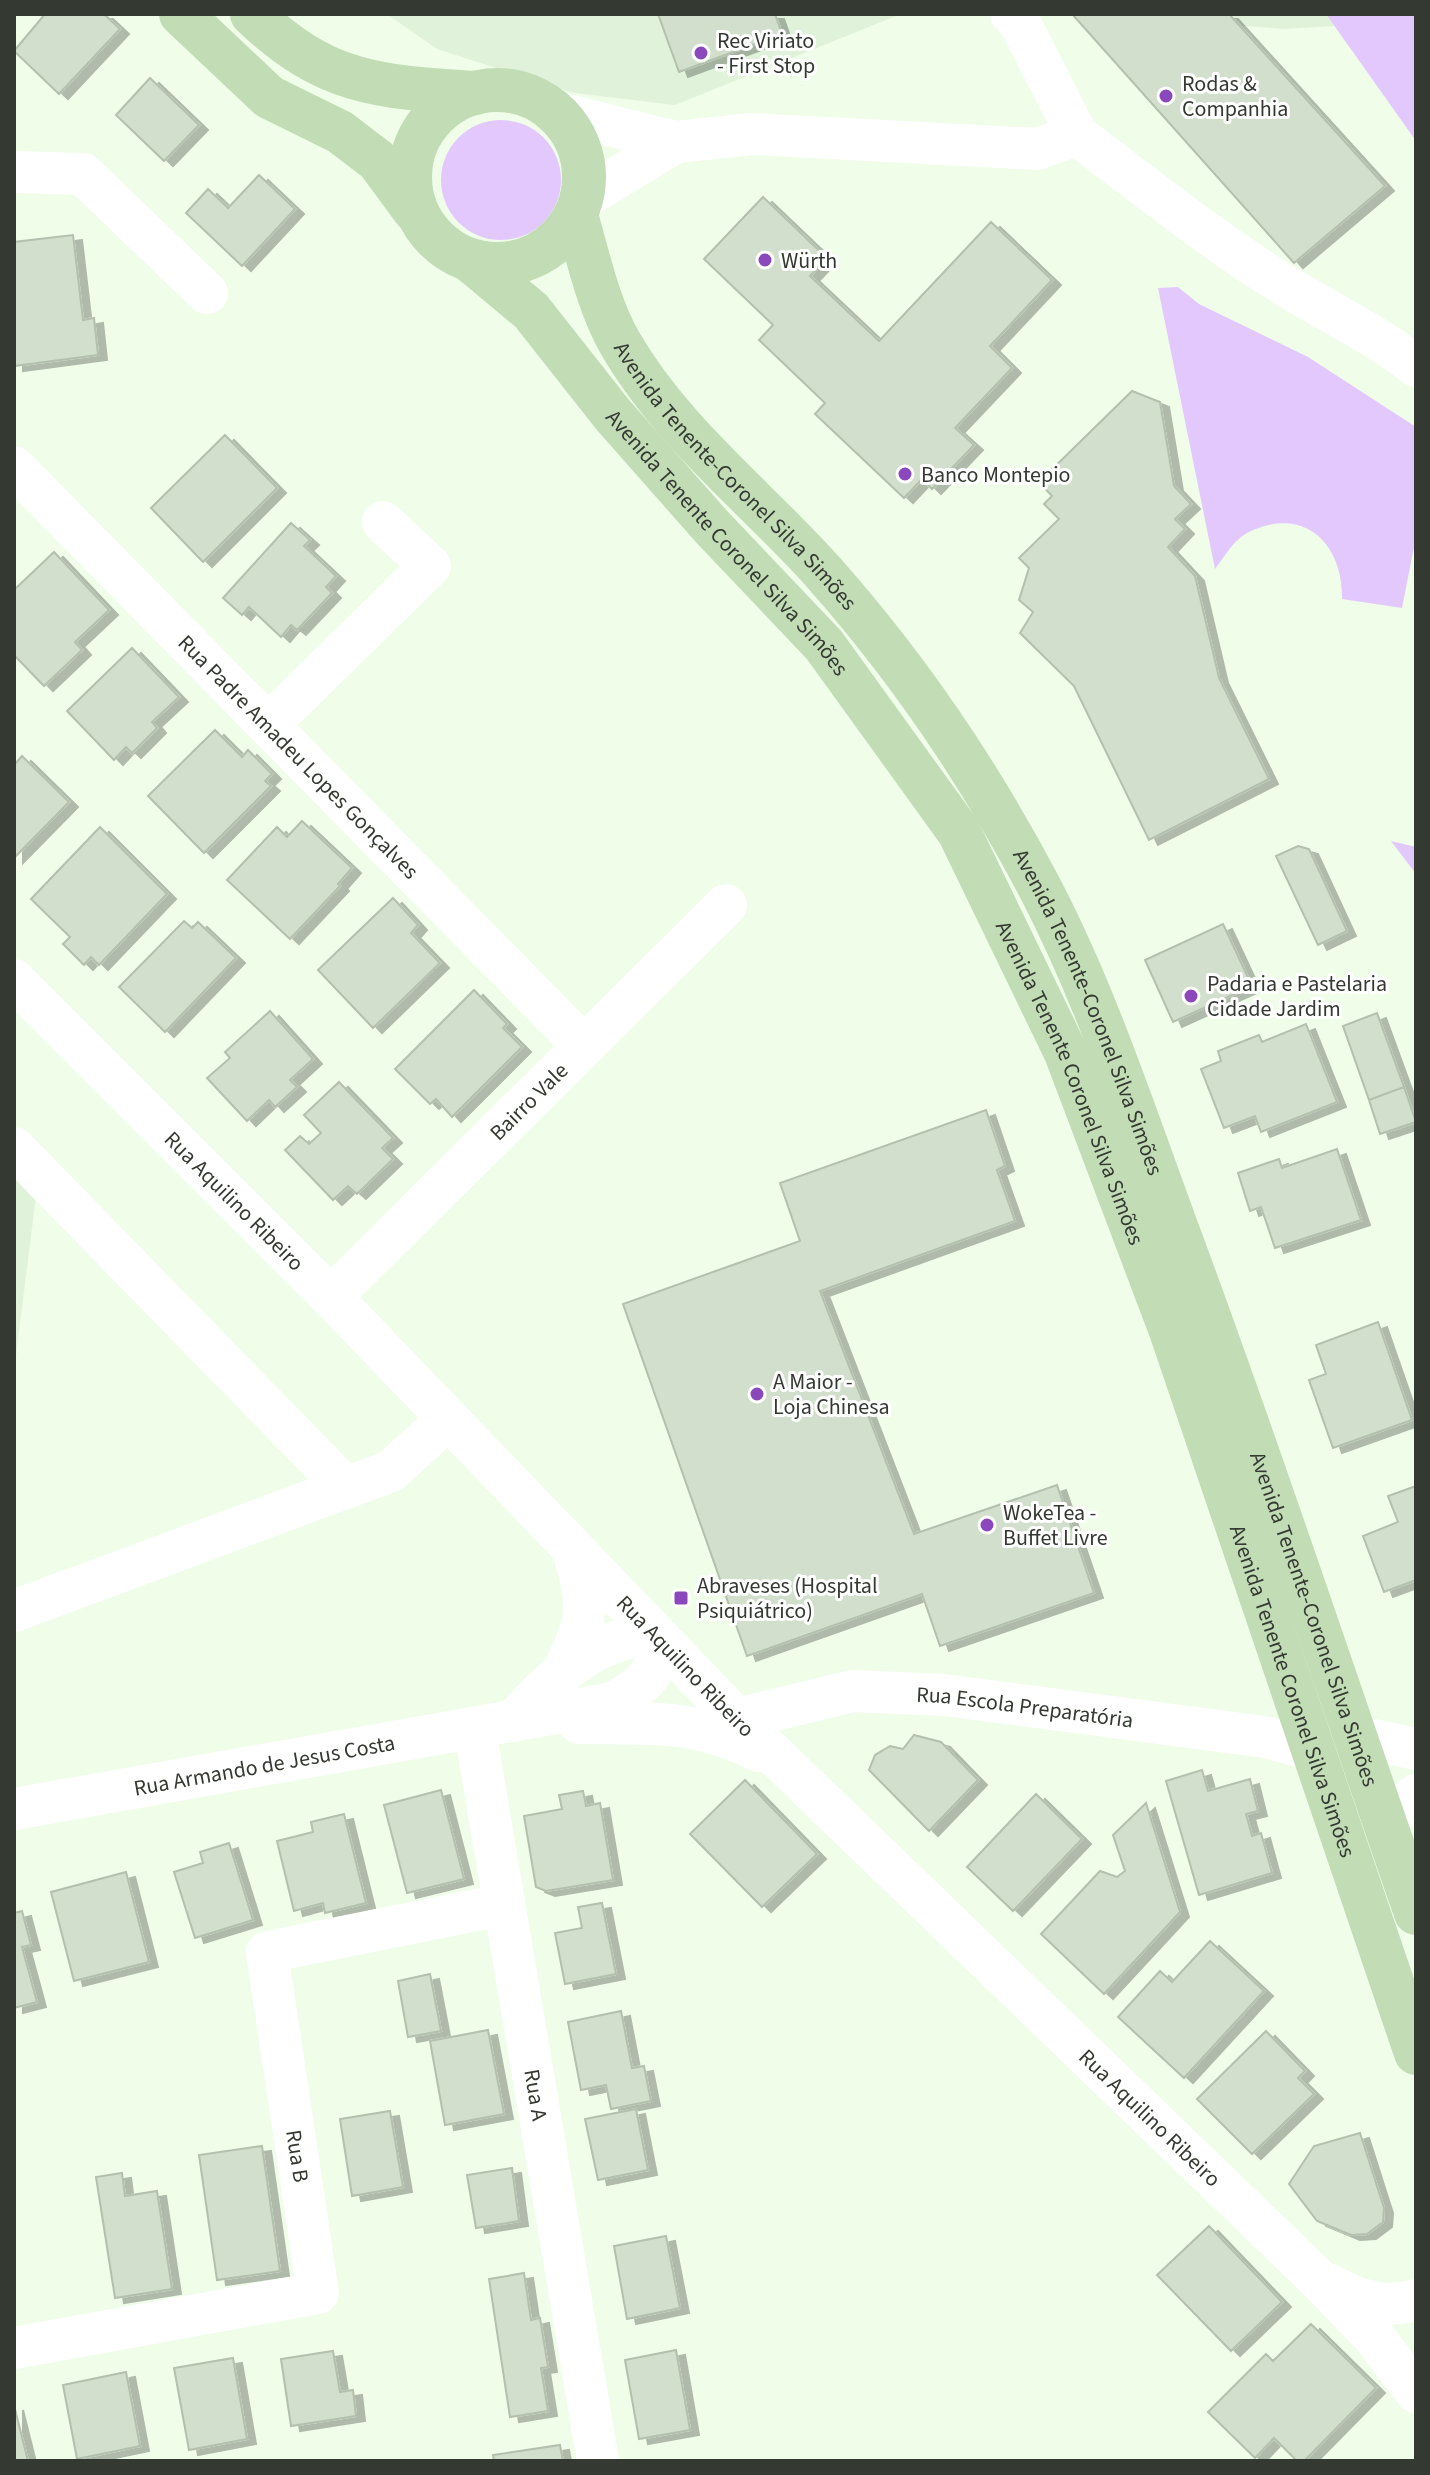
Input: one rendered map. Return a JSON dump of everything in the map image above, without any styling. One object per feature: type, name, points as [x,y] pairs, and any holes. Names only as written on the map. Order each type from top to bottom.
[{"type":"main road","points":[[181,14],[269,97],[340,132],[378,161],[433,237],[450,251],[471,261],[495,265],[520,262],[543,252],[562,236],[579,207],[584,163],[574,135],[556,112],[532,97],[504,90],[475,93],[401,89],[324,69],[285,46],[252,14]]},
{"type":"main road","points":[[420,219],[411,194],[410,168],[417,142],[441,112],[475,93]]},
{"type":"main road","name":"Avenida Tenente-Coronel Silva Simões","points":[[579,207],[618,339],[650,387],[687,434],[823,572],[864,622],[956,742],[1041,890],[1073,958],[1129,1099],[1216,1335],[1355,1736],[1400,1808],[1416,1913]]},
{"type":"main road","name":"Avenida Tenente Coronel Silva Simões","points":[[471,261],[531,311],[613,415],[711,526],[824,645],[959,832],[1066,1053],[1171,1331],[1416,2053]]},
{"type":"street","points":[[1011,14],[1020,23],[1077,135],[1215,240],[1287,287],[1383,340],[1416,366]]},
{"type":"street","points":[[556,112],[676,142],[752,134],[1037,149],[1077,135]]},
{"type":"street","points":[[579,207],[676,142]]},
{"type":"street","points":[[14,172],[83,174],[207,293]]},
{"type":"street","name":"Rua Padre Amadeu Lopes Gonçalves","points":[[14,467],[584,1046]]},
{"type":"street","points":[[268,725],[430,566],[383,522]]},
{"type":"street","name":"Bairro Vale","points":[[331,1297],[726,905]]},
{"type":"street","name":"Rua Aquilino Ribeiro","points":[[14,980],[331,1297],[737,1719],[1318,2279],[1374,2337],[1416,2392]]},
{"type":"street","points":[[14,1150],[346,1488]]},
{"type":"street","points":[[14,1611],[391,1471],[448,1419]]},
{"type":"street","points":[[562,1673],[583,1627],[586,1608],[574,1553]]},
{"type":"street","points":[[655,1634],[658,1648],[656,1663],[642,1687],[613,1703],[494,1726],[562,1673],[607,1644],[626,1637],[655,1634]]},
{"type":"street","name":"Rua Escola Preparatória","points":[[737,1719],[853,1691],[944,1695],[1265,1737],[1314,1750]]},
{"type":"street","points":[[494,1726],[685,1724],[706,1729],[780,1760]]},
{"type":"street","name":"Rua Armando de Jesus Costa","points":[[14,1809],[494,1726]]},
{"type":"street","name":"Rua A","points":[[494,1726],[502,1905],[598,2461]]},
{"type":"street","points":[[1355,1736],[1416,1749]]},
{"type":"street","name":"Rua B","points":[[14,2348],[318,2293],[267,1952],[502,1905]]},
{"type":"street","points":[[1318,2279],[1371,2303],[1400,2305],[1416,2300]]},
{"type":"street","name":"Rua Aquilino Ribeiro","points":[[1374,2337],[1416,2358]]},
{"type":"shaded area","points":[[387,14],[901,14],[675,105],[574,93],[437,49]]},
{"type":"shaded area","points":[[1083,14],[1416,14],[1416,21],[1284,29]]},
{"type":"shaded area","points":[[1326,14],[1416,14],[1416,141]]},
{"type":"shaded area","points":[[501,120],[524,125],[543,138],[556,157],[561,180],[556,203],[543,222],[524,235],[501,240],[478,235],[459,222],[446,203],[441,180],[446,157],[459,138],[478,125]]},
{"type":"shaded area","points":[[1178,287],[1199,304],[1308,357],[1416,427],[1416,537],[1402,608],[1342,599],[1341,579],[1328,547],[1317,535],[1287,523],[1269,525],[1244,535],[1215,569],[1158,288]]},
{"type":"shaded area","points":[[1391,841],[1416,847],[1416,874]]},
{"type":"shaded area","points":[[14,1129],[37,1188],[14,1371]]},
{"type":"building","points":[[45,14],[104,14],[120,29],[59,94],[14,51]]},
{"type":"building","name":"Rec Viriato - First Stop","points":[[658,14],[775,14],[782,34],[679,72]]},
{"type":"building","points":[[1072,14],[1229,14],[1385,186],[1294,263]]},
{"type":"building","points":[[150,78],[199,125],[164,161],[116,115]]},
{"type":"building","points":[[259,175],[295,209],[242,266],[186,213],[208,189],[228,208]]},
{"type":"building","points":[[763,197],[827,258],[810,276],[879,341],[991,222],[1052,280],[990,346],[1012,368],[955,428],[974,445],[932,489],[922,479],[904,498],[815,414],[825,403],[759,340],[773,325],[704,259]]},
{"type":"building","points":[[73,235],[83,320],[94,318],[98,355],[14,366],[14,242]]},
{"type":"building","points":[[1132,391],[1160,402],[1174,486],[1191,504],[1175,519],[1185,529],[1168,547],[1195,576],[1219,678],[1269,779],[1149,840],[1074,686],[1020,633],[1033,612],[1019,600],[1029,568],[1019,558],[1059,519],[1044,504],[1052,496],[1039,482]]},
{"type":"building","points":[[225,435],[277,488],[203,562],[151,508]]},
{"type":"building","points":[[291,523],[310,540],[304,546],[336,576],[326,587],[332,593],[297,630],[291,625],[281,637],[249,607],[242,615],[223,598]]},
{"type":"building","points":[[54,552],[109,610],[75,642],[82,650],[44,686],[14,655],[14,590]]},
{"type":"building","points":[[132,648],[179,697],[152,722],[157,728],[132,753],[126,747],[114,760],[67,711]]},
{"type":"building","points":[[215,730],[242,757],[248,750],[272,774],[265,781],[271,786],[204,853],[148,796]]},
{"type":"building","points":[[22,756],[69,802],[14,858],[14,765]]},
{"type":"building","points":[[302,821],[352,868],[338,884],[340,886],[290,939],[227,880],[277,827],[287,837]]},
{"type":"building","points":[[100,827],[167,894],[99,965],[91,957],[84,965],[63,944],[70,937],[31,899]]},
{"type":"building","points":[[1298,846],[1309,849],[1347,931],[1318,945],[1276,856]]},
{"type":"building","points":[[393,898],[418,925],[411,933],[440,963],[373,1028],[318,970]]},
{"type":"building","points":[[184,921],[192,928],[198,922],[236,958],[165,1032],[119,987]]},
{"type":"building","points":[[1223,924],[1252,986],[1173,1022],[1145,960]]},
{"type":"building","points":[[474,990],[507,1024],[503,1028],[522,1047],[452,1117],[436,1099],[430,1104],[395,1069]]},
{"type":"building","points":[[270,1011],[313,1059],[290,1080],[297,1087],[275,1107],[269,1100],[247,1121],[207,1078],[230,1058],[225,1052]]},
{"type":"building","points":[[1377,1013],[1404,1087],[1369,1100],[1343,1026]]},
{"type":"building","points":[[1306,1024],[1337,1102],[1261,1132],[1255,1116],[1224,1128],[1201,1069],[1221,1061],[1218,1051],[1259,1035],[1262,1042]]},
{"type":"building","points":[[339,1082],[393,1138],[382,1148],[393,1159],[357,1194],[348,1186],[333,1200],[285,1150],[300,1136],[309,1144],[321,1133],[304,1115]]},
{"type":"building","points":[[1404,1087],[1416,1122],[1380,1134],[1369,1100]]},
{"type":"building","name":"A Maior - Loja Chinesa","points":[[986,1110],[1005,1166],[997,1170],[1015,1221],[820,1291],[914,1534],[1057,1485],[1094,1593],[940,1646],[922,1594],[747,1656],[623,1304],[800,1241],[780,1183]]},
{"type":"building","points":[[1337,1149],[1361,1220],[1275,1248],[1261,1207],[1250,1211],[1238,1173],[1279,1159],[1282,1168]]},
{"type":"building","points":[[1378,1322],[1412,1420],[1333,1448],[1309,1380],[1326,1374],[1316,1345]]},
{"type":"building","points":[[1416,1486],[1416,1580],[1384,1592],[1363,1536],[1398,1522],[1388,1496]]},
{"type":"building","points":[[914,1735],[941,1742],[978,1780],[929,1831],[869,1770],[875,1755],[890,1746],[903,1749]]},
{"type":"building","points":[[1202,1770],[1208,1791],[1250,1779],[1258,1811],[1246,1814],[1252,1836],[1261,1833],[1272,1873],[1199,1895],[1166,1781]]},
{"type":"building","points":[[745,1780],[817,1854],[762,1907],[690,1834]]},
{"type":"building","points":[[441,1790],[464,1879],[407,1893],[384,1805]]},
{"type":"building","points":[[583,1791],[586,1806],[600,1803],[613,1880],[546,1891],[536,1887],[524,1816],[562,1809],[559,1795]]},
{"type":"building","points":[[1036,1794],[1082,1839],[1013,1911],[967,1867]]},
{"type":"building","points":[[1146,1803],[1180,1912],[1104,1994],[1041,1934],[1100,1871],[1117,1877],[1125,1871],[1113,1835]]},
{"type":"building","points":[[344,1814],[366,1903],[325,1913],[323,1903],[294,1911],[277,1841],[313,1832],[311,1822]]},
{"type":"building","points":[[229,1843],[253,1920],[195,1938],[174,1872],[203,1863],[200,1852]]},
{"type":"building","points":[[126,1872],[149,1962],[74,1981],[51,1892]]},
{"type":"building","points":[[602,1903],[616,1974],[565,1984],[555,1933],[582,1928],[578,1907]]},
{"type":"building","points":[[22,1911],[31,1945],[22,1947],[37,2002],[14,2008],[14,1913]]},
{"type":"building","points":[[1210,1941],[1264,1991],[1184,2078],[1118,2017],[1160,1971],[1172,1982]]},
{"type":"building","points":[[430,1974],[441,2031],[408,2037],[398,1981]]},
{"type":"building","points":[[621,2011],[632,2068],[644,2066],[651,2101],[611,2109],[606,2085],[581,2090],[568,2022]]},
{"type":"building","points":[[488,2030],[504,2114],[445,2125],[430,2041]]},
{"type":"building","points":[[1266,2031],[1305,2071],[1298,2078],[1314,2094],[1252,2154],[1197,2099]]},
{"type":"building","points":[[636,2109],[648,2170],[598,2180],[585,2119]]},
{"type":"building","points":[[390,2111],[403,2187],[352,2196],[340,2119]]},
{"type":"building","points":[[1360,2133],[1384,2208],[1383,2222],[1367,2234],[1351,2235],[1317,2221],[1289,2184],[1314,2146]]},
{"type":"building","points":[[262,2146],[280,2271],[217,2280],[199,2155]]},
{"type":"building","points":[[512,2168],[519,2221],[476,2228],[467,2175]]},
{"type":"building","points":[[122,2173],[125,2196],[157,2191],[172,2289],[115,2298],[96,2177]]},
{"type":"building","points":[[1209,2226],[1282,2302],[1231,2351],[1157,2275]]},
{"type":"building","points":[[666,2236],[680,2308],[627,2319],[614,2246]]},
{"type":"building","points":[[524,2273],[531,2320],[540,2318],[548,2367],[541,2368],[548,2411],[510,2417],[489,2279]]},
{"type":"building","points":[[1311,2324],[1376,2388],[1304,2461],[1297,2461],[1274,2438],[1255,2458],[1208,2412],[1266,2354],[1273,2361]]},
{"type":"building","points":[[676,2350],[690,2430],[639,2439],[625,2360]]},
{"type":"building","points":[[333,2351],[340,2392],[353,2390],[356,2416],[291,2426],[281,2359]]},
{"type":"building","points":[[233,2358],[247,2439],[189,2450],[174,2368]]},
{"type":"building","points":[[126,2372],[140,2446],[77,2459],[63,2385]]},
{"type":"building","points":[[14,2405],[28,2461],[14,2461]]},
{"type":"building","points":[[560,2445],[563,2461],[494,2461],[493,2455]]},
{"type":"place","name":"Rec Viriato - First Stop","points":[[701,53]]},
{"type":"place","name":"Rodas & Companhia","points":[[1166,96]]},
{"type":"place","name":"Würth","points":[[765,260]]},
{"type":"place","name":"Banco Montepio","points":[[905,474]]},
{"type":"place","name":"Padaria e Pastelaria Cidade Jardim","points":[[1191,996]]},
{"type":"place","name":"A Maior - Loja Chinesa","points":[[757,1394]]},
{"type":"place","name":"WokeTea - Buffet Livre","points":[[987,1525]]},
{"type":"place","name":"Abraveses (Hospital Psiquiátrico)","points":[[681,1598]]}]
